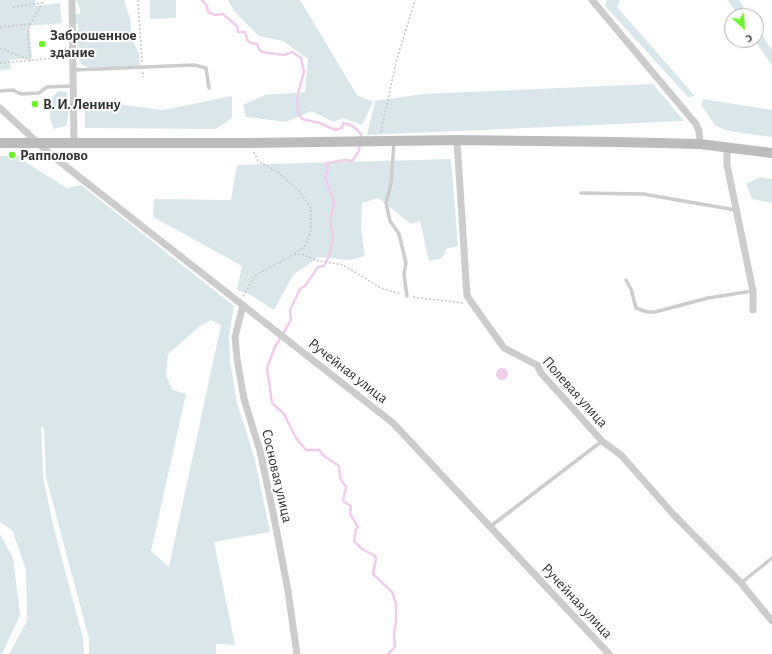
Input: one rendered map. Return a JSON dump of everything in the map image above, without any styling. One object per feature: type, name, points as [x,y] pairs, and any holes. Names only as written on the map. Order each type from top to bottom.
[{"type":"main road","points":[[0,143],[250,143],[457,140],[700,144],[772,154]]},
{"type":"street","points":[[72,0],[74,143]]},
{"type":"street","points":[[592,0],[696,124],[699,132],[700,144]]},
{"type":"street","name":"Ручейная улица","points":[[0,108],[38,143],[393,423],[491,526],[609,654]]},
{"type":"street","name":"Полевая улица","points":[[457,140],[467,296],[472,304],[504,348],[537,365],[542,373],[602,441],[622,456],[673,514],[740,583],[772,621]]},
{"type":"street","points":[[727,148],[727,165],[753,291],[753,310]]},
{"type":"street","name":"Сосновая улица","points":[[241,303],[235,336],[237,359],[244,399],[260,451],[273,512],[288,592],[297,654]]},
{"type":"lane","points":[[73,70],[194,65],[206,68],[209,88]]},
{"type":"lane","points":[[0,91],[13,90],[21,94],[39,93],[47,87],[73,86]]},
{"type":"lane","points":[[394,141],[391,184],[386,203],[390,221],[399,234],[406,263],[404,274],[407,296]]},
{"type":"lane","points":[[581,193],[643,194],[737,210]]},
{"type":"lane","points":[[626,280],[631,289],[636,308],[651,312],[708,298],[753,291]]},
{"type":"lane","points":[[491,526],[602,441]]},
{"type":"lane","points":[[740,583],[772,558]]},
{"type":"path","points":[[30,60],[28,34],[30,24],[44,0]]},
{"type":"path","points":[[138,0],[143,67]]},
{"type":"path","points":[[380,142],[396,62],[415,0]]},
{"type":"path","points":[[13,7],[42,3]]},
{"type":"path","points":[[0,27],[30,24]]},
{"type":"path","points":[[0,48],[30,60]]},
{"type":"path","points":[[0,62],[72,57]]},
{"type":"path","points":[[241,303],[248,285],[256,275],[293,255],[306,245],[311,230],[311,208],[300,192],[278,172],[258,161],[250,143]]},
{"type":"path","points":[[293,255],[302,254],[315,260],[343,265],[381,288],[407,296],[428,300],[472,304]]},
{"type":"shaded area","points":[[0,0],[35,0],[36,6],[60,3],[62,23],[29,26],[32,58],[10,60],[11,69],[0,70]]},
{"type":"shaded area","points":[[76,0],[124,0],[130,19],[132,39],[139,54],[140,66],[89,68],[82,65],[77,57],[78,25],[75,22],[75,14],[80,14],[80,9]]},
{"type":"shaded area","points":[[150,0],[176,0],[176,18],[150,19]]},
{"type":"shaded area","points":[[228,0],[300,0],[357,95],[373,102],[362,125],[343,118],[333,122],[312,111],[286,122],[246,117],[243,105],[265,95],[305,92],[308,59],[283,41],[259,36],[234,11]]},
{"type":"shaded area","points":[[607,0],[620,0],[617,7],[695,96],[688,97],[605,6]]},
{"type":"shaded area","points":[[728,0],[739,0],[744,8],[733,8]]},
{"type":"shaded area","points":[[764,38],[772,50],[772,66],[760,48],[764,48]]},
{"type":"shaded area","points":[[653,84],[684,121],[367,135],[375,101],[423,94]]},
{"type":"shaded area","points":[[58,91],[67,92],[69,111],[66,126],[54,129],[50,119],[52,97]]},
{"type":"shaded area","points":[[232,96],[232,118],[216,129],[85,128],[85,111],[101,102],[163,110]]},
{"type":"shaded area","points":[[703,99],[772,110],[772,137],[728,131],[716,126],[701,105]]},
{"type":"shaded area","points":[[0,156],[22,156],[27,163],[67,188],[81,185],[234,306],[229,336],[230,361],[237,403],[254,456],[270,532],[214,542],[235,645],[216,644],[216,654],[89,654],[89,639],[46,477],[44,428],[41,426],[43,477],[54,529],[83,638],[84,654],[9,654],[27,621],[26,570],[12,530],[0,522]],"holes":[[[211,320],[221,325],[169,567],[151,551],[186,394],[173,390],[166,376],[168,354],[200,326]]]},
{"type":"shaded area","points":[[451,159],[458,246],[446,249],[444,255],[440,259],[429,261],[420,221],[411,224],[378,198],[362,203],[361,230],[365,256],[350,260],[319,257],[293,275],[274,310],[249,294],[237,290],[242,266],[153,217],[154,199],[231,200],[237,165]]},
{"type":"shaded area","points":[[760,177],[772,179],[772,203],[752,199],[746,184]]},
{"type":"shaded area","points":[[500,368],[504,368],[508,374],[504,380],[500,380],[496,376],[496,372]]},
{"type":"shaded area","points":[[0,534],[13,558],[20,615],[2,654],[0,654]]},
{"type":"waterway","points":[[202,0],[207,6],[208,12],[215,15],[223,14],[237,26],[238,32],[245,32],[248,41],[257,44],[262,52],[284,55],[292,52],[301,58],[304,72],[297,97],[298,112],[302,119],[320,123],[335,130],[342,128],[343,123],[353,126],[361,134],[360,139]]},
{"type":"waterway","points":[[360,144],[359,151],[352,161],[345,160],[327,163],[328,169],[325,177],[334,201],[330,222],[333,236],[330,254],[324,266],[318,267],[305,286],[300,289],[290,310],[291,320],[275,347],[267,368],[272,403],[284,414],[296,438],[306,450],[319,450],[324,456],[339,466],[340,478],[346,487],[343,501],[351,506],[350,514],[358,527],[356,529],[354,541],[362,549],[375,556],[376,559],[373,574],[392,592],[396,603],[396,622],[394,633],[395,647],[388,654]]},
{"type":"place","name":"Заброшенное здание","points":[[42,44]]},
{"type":"place","name":"В. И. Ленину","points":[[35,104]]},
{"type":"place","name":"Рапполово","points":[[12,155]]}]
